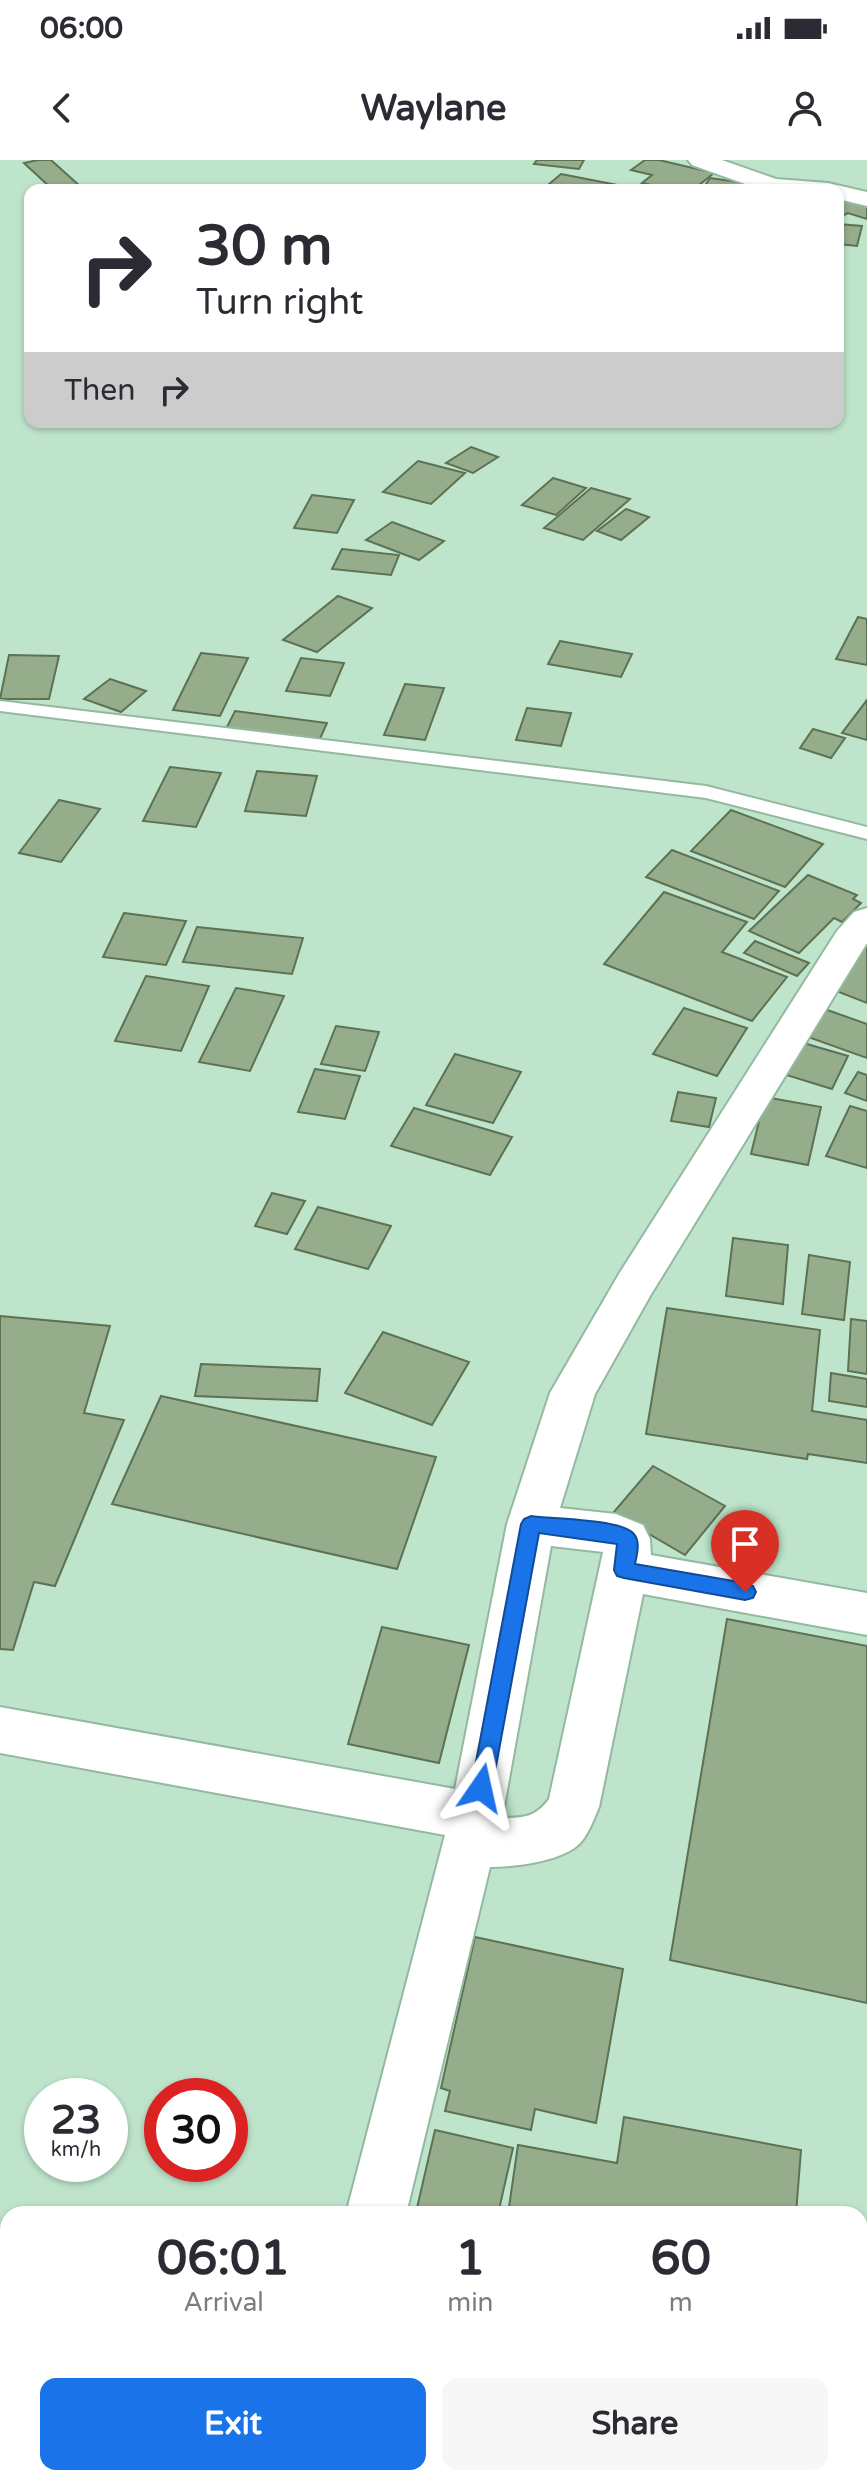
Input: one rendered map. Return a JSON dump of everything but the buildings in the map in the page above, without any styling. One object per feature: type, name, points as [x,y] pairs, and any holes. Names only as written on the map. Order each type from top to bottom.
[{"type":"street","points":[[700,160],[767,184]]},
{"type":"street","points":[[844,193],[867,199]]},
{"type":"street","points":[[378,2206],[473,1830],[531,1524],[573,1393],[601,1340],[787,1036],[850,939],[867,920]]},
{"type":"street","points":[[0,1730],[526,1842],[558,1829],[573,1807],[628,1548],[626,1539],[616,1534],[531,1524]]},
{"type":"street","points":[[624,1570],[867,1614]]},
{"type":"lane","points":[[0,706],[706,792],[867,833]]},
{"type":"route","points":[[481,1788],[531,1524],[616,1534],[626,1539],[628,1548],[624,1570],[745,1592]]}]
